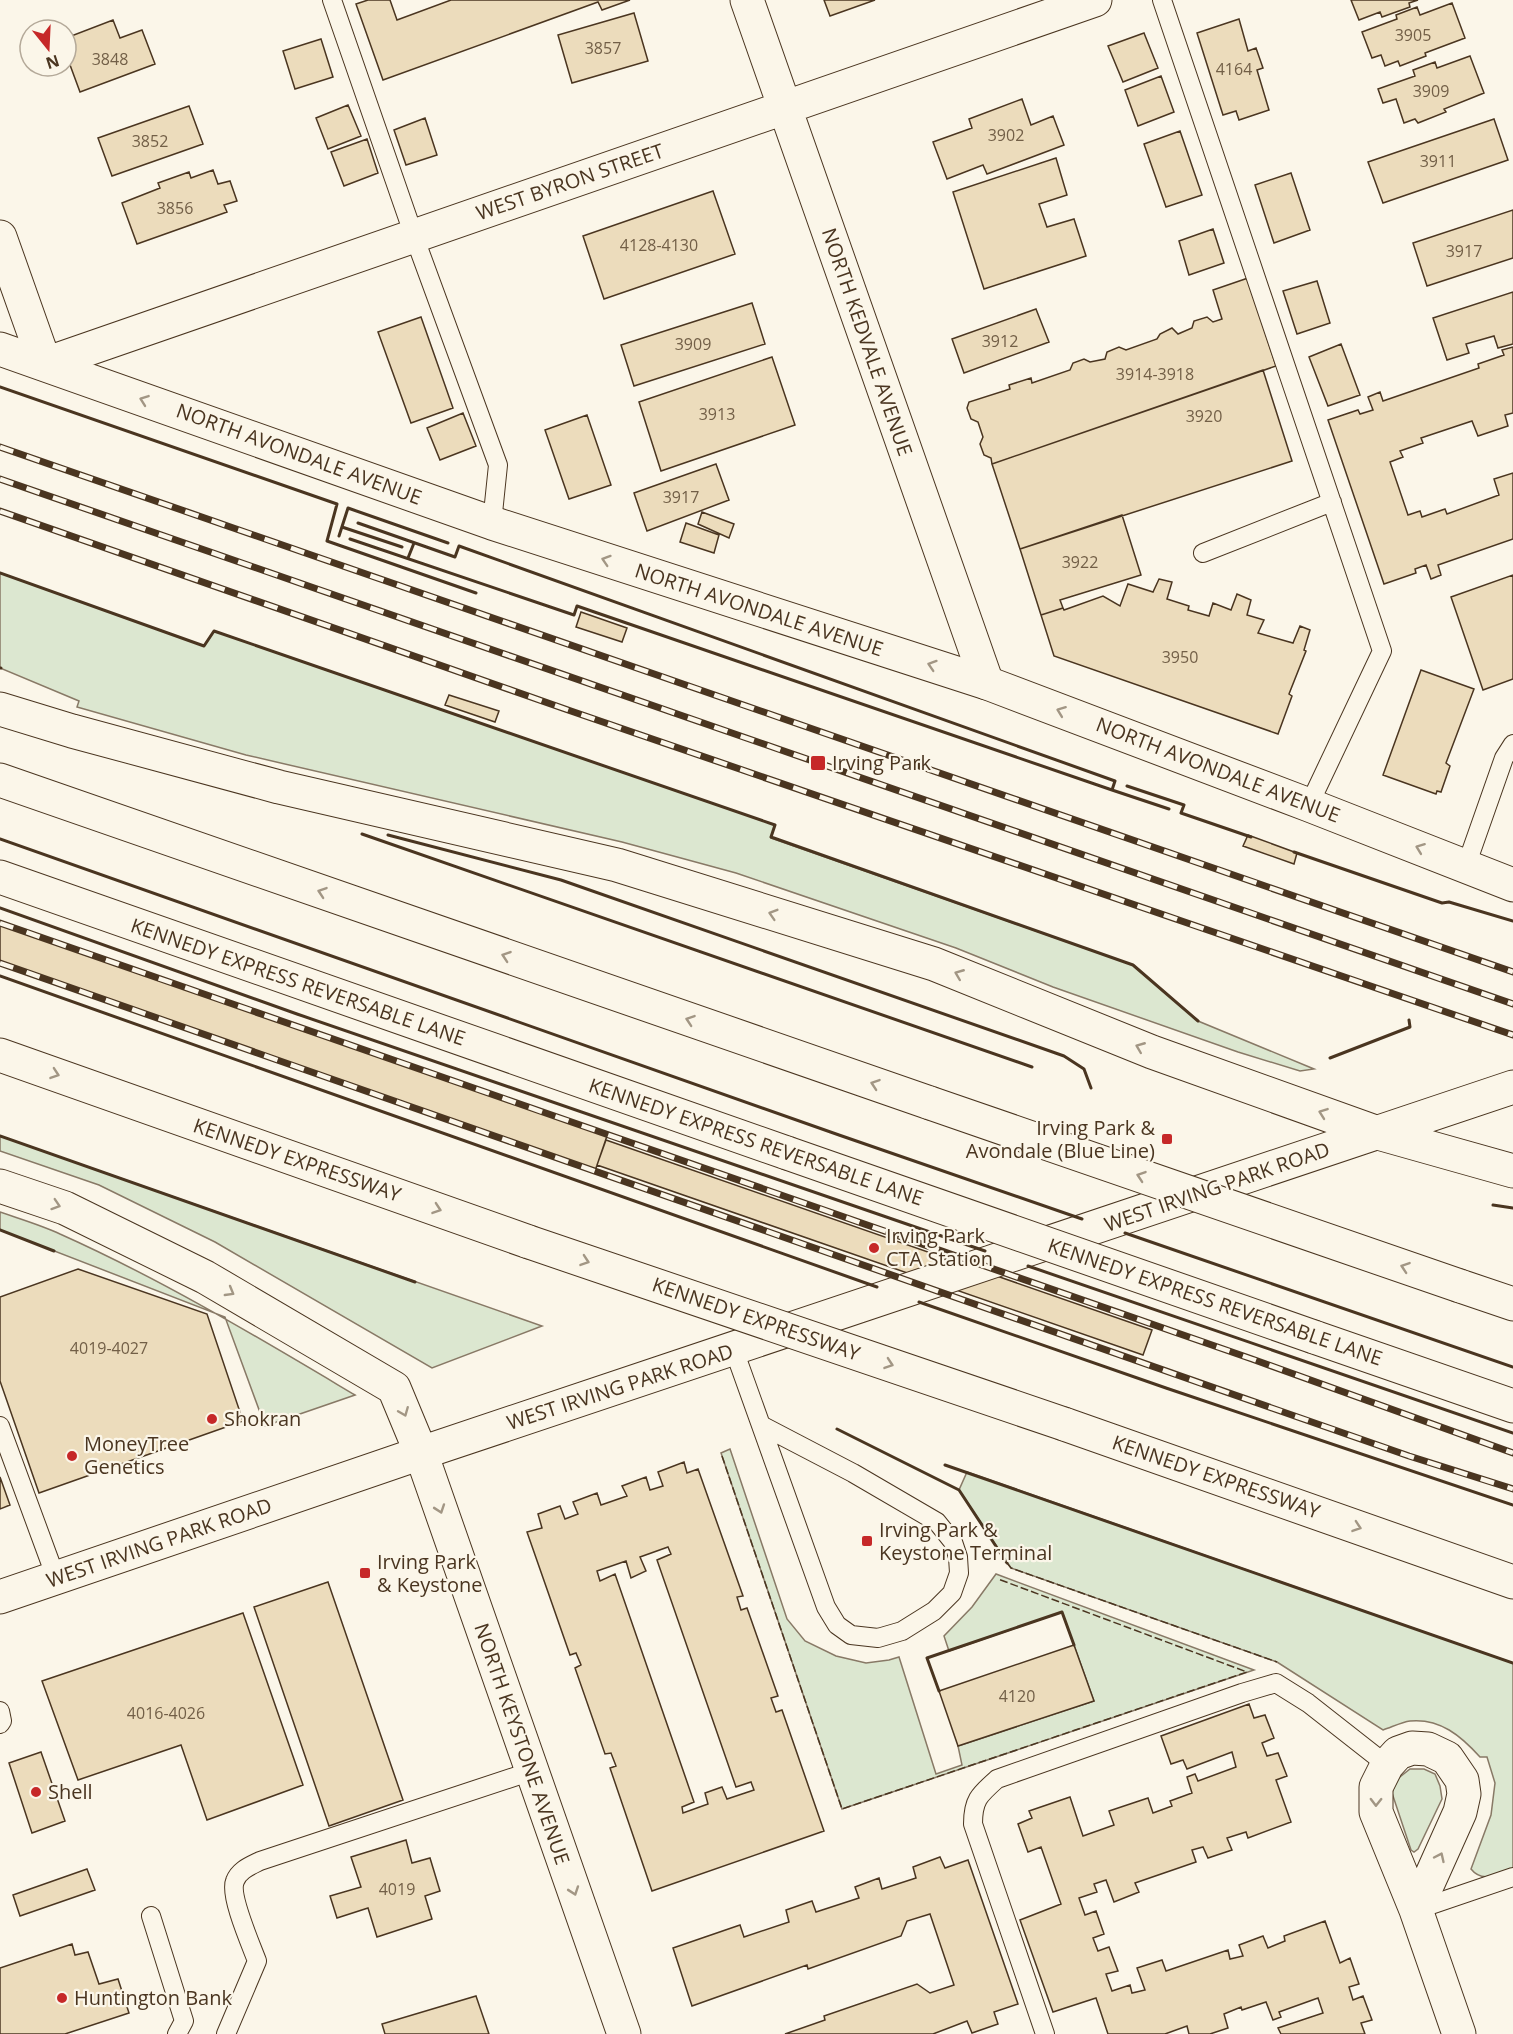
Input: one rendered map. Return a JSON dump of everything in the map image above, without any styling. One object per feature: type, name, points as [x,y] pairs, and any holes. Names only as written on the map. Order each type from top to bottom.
[{"type":"main road","name":"NORTH KEDVALE AVENUE","points":[[747,0],[987,683]]},
{"type":"main road","name":"WEST BYRON STREET","points":[[45,364],[1095,0]]},
{"type":"main road","points":[[0,237],[45,364]]},
{"type":"main road","name":"NORTH AVONDALE AVENUE","points":[[0,349],[492,523],[987,683],[1309,804],[1513,885]]},
{"type":"main road","points":[[0,709],[72,731],[279,787],[616,865],[934,964],[1152,1052],[1378,1133],[1513,1171]]},
{"type":"main road","points":[[0,780],[1513,1304]]},
{"type":"main road","name":"KENNEDY EXPRESS REVERSABLE LANE","points":[[0,878],[1513,1406]]},
{"type":"main road","name":"KENNEDY EXPRESSWAY","points":[[0,1055],[530,1242],[1064,1424],[1513,1582]]},
{"type":"main road","name":"WEST IRVING PARK ROAD","points":[[0,1597],[421,1453],[1513,1088]]},
{"type":"main road","name":"NORTH KEYSTONE AVENUE","points":[[0,1186],[65,1208],[205,1277],[394,1388],[421,1453],[624,2034]]},
{"type":"main road","points":[[1416,1910],[1460,1812],[1464,1794],[1462,1780],[1447,1758],[1428,1749],[1412,1748],[1398,1753],[1387,1765],[1376,1787],[1376,1812],[1416,1910],[1459,2034]]},
{"type":"lane","points":[[332,0],[414,236],[498,465],[492,523]]},
{"type":"lane","points":[[1162,0],[1382,651],[1309,804]]},
{"type":"lane","points":[[1203,553],[1332,502]]},
{"type":"lane","points":[[1466,866],[1504,758],[1513,744]]},
{"type":"lane","points":[[734,1350],[826,1606],[837,1625],[851,1635],[879,1638],[915,1625],[934,1611],[952,1593],[959,1573],[958,1557],[953,1542],[937,1522],[853,1473],[763,1426]]},
{"type":"lane","points":[[0,1426],[56,1578]]},
{"type":"lane","points":[[1045,2034],[973,1824],[973,1808],[982,1792],[997,1779],[1276,1683],[1308,1703],[1387,1765]]},
{"type":"lane","points":[[0,1711],[2,1721],[0,1724]]},
{"type":"lane","points":[[226,2034],[257,1961],[233,1893],[235,1880],[242,1870],[260,1861],[532,1772]]},
{"type":"lane","points":[[1416,1910],[1513,1877]]},
{"type":"lane","points":[[151,1916],[184,2021],[177,2034]]},
{"type":"green space","points":[[0,573],[204,646],[214,631],[775,825],[771,838],[1133,965],[1198,1021],[1314,1069],[1300,1071],[1238,1052],[1053,987],[956,948],[736,873],[622,842],[246,755],[77,707],[79,701],[0,668]]},
{"type":"green space","points":[[0,1136],[542,1326],[432,1368],[215,1242],[99,1185],[0,1151]]},
{"type":"green space","points":[[0,1212],[45,1228],[98,1252],[215,1313],[0,1230]]},
{"type":"green space","points":[[226,1319],[283,1352],[355,1395],[265,1426]]},
{"type":"green space","points":[[730,1449],[787,1619],[805,1641],[836,1656],[866,1663],[899,1657],[936,1774],[962,1765],[958,1746],[1094,1701],[1062,1612],[949,1651],[944,1636],[972,1607],[996,1574],[1254,1670],[842,1809],[721,1453]]},
{"type":"green space","points":[[967,1472],[1513,1663],[1513,1869],[1486,1877],[1471,1869],[1491,1815],[1495,1783],[1487,1757],[1480,1757],[1449,1730],[1431,1722],[1410,1721],[1383,1730],[1277,1662],[1011,1568],[959,1490]]},
{"type":"green space","points":[[1410,1769],[1424,1769],[1435,1774],[1442,1799],[1418,1849],[1414,1852],[1411,1850],[1392,1793],[1396,1780]]},
{"type":"building","points":[[368,0],[390,0],[397,20],[451,0],[630,0],[602,10],[598,2],[383,80],[356,4]]},
{"type":"building","points":[[824,0],[875,0],[830,16]]},
{"type":"building","points":[[1351,0],[1418,0],[1409,3],[1410,7],[1382,17],[1380,12],[1359,20]]},
{"type":"building","points":[[1452,3],[1465,38],[1425,53],[1426,56],[1400,66],[1398,61],[1385,66],[1381,55],[1372,58],[1362,32],[1397,19],[1396,15],[1417,7],[1420,15]]},
{"type":"building","points":[[634,13],[648,61],[572,83],[558,35]]},
{"type":"building","points":[[1239,19],[1248,51],[1256,48],[1263,68],[1257,70],[1269,110],[1239,120],[1236,111],[1223,115],[1197,33]]},
{"type":"building","points":[[113,20],[120,38],[142,30],[155,64],[80,92],[75,78],[78,78],[78,33]]},
{"type":"building","points":[[1144,33],[1158,68],[1123,82],[1108,46]]},
{"type":"building","points":[[321,39],[333,77],[295,89],[283,51]]},
{"type":"building","points":[[1470,56],[1484,93],[1444,109],[1446,112],[1418,123],[1415,119],[1404,123],[1396,99],[1383,103],[1378,89],[1415,76],[1413,70],[1435,62],[1437,68]]},
{"type":"building","points":[[1161,76],[1174,112],[1138,126],[1125,90]]},
{"type":"building","points":[[1022,99],[1031,125],[1053,116],[1064,145],[987,174],[983,165],[947,179],[933,142],[972,128],[969,119]]},
{"type":"building","points":[[348,105],[361,136],[328,149],[316,118]]},
{"type":"building","points":[[189,106],[203,144],[112,176],[98,138]]},
{"type":"building","points":[[425,118],[437,155],[406,165],[394,130]]},
{"type":"building","points":[[1494,119],[1508,160],[1383,203],[1368,162]]},
{"type":"building","points":[[1180,131],[1202,195],[1166,207],[1144,144]]},
{"type":"building","points":[[367,139],[378,173],[344,186],[331,152]]},
{"type":"building","points":[[1056,158],[1067,195],[1039,204],[1047,227],[1074,219],[1086,256],[984,289],[953,192]]},
{"type":"building","points":[[213,170],[218,184],[230,181],[237,201],[224,205],[227,212],[137,244],[122,203],[160,188],[158,183],[189,172],[191,178]]},
{"type":"building","points":[[1291,173],[1310,230],[1274,243],[1255,185]]},
{"type":"building","points":[[713,191],[735,254],[604,299],[583,236]]},
{"type":"building","points":[[1513,210],[1513,258],[1427,286],[1413,243]]},
{"type":"building","points":[[1213,229],[1224,263],[1189,275],[1179,241]]},
{"type":"building","points":[[1248,278],[1276,366],[992,464],[991,458],[984,455],[980,444],[983,437],[978,422],[971,419],[967,408],[969,402],[1010,389],[1009,385],[1031,378],[1032,383],[1070,370],[1073,363],[1084,359],[1090,362],[1105,359],[1107,352],[1119,347],[1126,350],[1157,339],[1160,334],[1172,328],[1178,334],[1192,328],[1194,321],[1207,317],[1213,322],[1222,319],[1213,290]]},
{"type":"building","points":[[1317,281],[1330,323],[1297,334],[1283,291]]},
{"type":"building","points":[[1513,292],[1513,344],[1498,348],[1494,336],[1466,344],[1469,353],[1447,360],[1433,318]]},
{"type":"building","points":[[752,303],[765,344],[634,386],[621,345]]},
{"type":"building","points":[[1036,309],[1049,342],[964,373],[952,339]]},
{"type":"building","points":[[421,317],[453,408],[411,423],[378,332]]},
{"type":"building","points":[[1341,344],[1360,395],[1328,406],[1309,357]]},
{"type":"building","points":[[1513,347],[1513,413],[1505,415],[1508,426],[1478,436],[1472,421],[1421,438],[1423,443],[1400,451],[1403,457],[1390,462],[1408,515],[1420,511],[1422,517],[1445,509],[1447,514],[1499,495],[1494,479],[1513,473],[1513,539],[1438,565],[1441,575],[1431,579],[1426,565],[1415,569],[1416,573],[1384,584],[1328,420],[1358,410],[1360,414],[1373,410],[1368,397],[1380,392],[1383,401],[1479,368],[1478,364],[1504,355],[1502,350]]},
{"type":"building","points":[[772,357],[795,425],[661,471],[639,402]]},
{"type":"building","points":[[1263,370],[1292,461],[1020,549],[992,464]]},
{"type":"building","points":[[463,413],[476,446],[440,460],[427,428]]},
{"type":"building","points":[[587,415],[611,485],[569,499],[545,430]]},
{"type":"building","points":[[716,464],[729,500],[647,531],[634,493]]},
{"type":"building","points":[[702,512],[734,524],[729,538],[698,524]]},
{"type":"building","points":[[1122,515],[1141,575],[1060,600],[1063,608],[1041,615],[1020,549]]},
{"type":"building","points":[[686,523],[719,535],[714,553],[680,542]]},
{"type":"building","points":[[1513,575],[1513,679],[1483,690],[1451,597]]},
{"type":"building","points":[[1159,579],[1172,582],[1167,599],[1189,606],[1188,610],[1209,616],[1213,603],[1231,610],[1237,594],[1251,600],[1247,615],[1264,620],[1258,633],[1293,643],[1300,626],[1310,630],[1304,650],[1306,651],[1289,694],[1292,696],[1278,734],[1054,656],[1041,615],[1063,608],[1064,610],[1103,596],[1120,606],[1128,584],[1153,592]]},
{"type":"building","points":[[581,612],[627,628],[622,642],[576,627]]},
{"type":"building","points":[[1421,670],[1474,689],[1446,763],[1450,766],[1441,792],[1437,791],[1436,794],[1383,775]]},
{"type":"building","points":[[449,695],[499,711],[495,722],[445,705]]},
{"type":"building","points":[[1248,835],[1297,853],[1294,864],[1243,846]]},
{"type":"building","points":[[0,921],[608,1133],[595,1171],[0,965]]},
{"type":"building","name":"Irving Park CTA Station","points":[[606,1140],[1152,1330],[1143,1355],[597,1165]]},
{"type":"building","points":[[78,1269],[207,1314],[243,1421],[39,1493],[0,1381],[0,1297]]},
{"type":"building","points":[[684,1462],[687,1473],[698,1469],[743,1596],[737,1597],[741,1610],[747,1608],[778,1696],[771,1698],[776,1712],[782,1710],[824,1831],[652,1891],[610,1768],[616,1766],[611,1753],[605,1754],[575,1668],[581,1665],[576,1653],[570,1655],[527,1532],[542,1528],[538,1514],[560,1506],[565,1519],[578,1514],[573,1502],[597,1493],[601,1505],[627,1496],[622,1486],[646,1477],[650,1490],[663,1486],[658,1472]],"holes":[[[668,1547],[671,1554],[657,1560],[736,1787],[751,1782],[754,1790],[727,1799],[722,1787],[705,1793],[708,1804],[683,1813],[682,1807],[694,1802],[615,1574],[600,1581],[597,1571],[626,1561],[631,1578],[646,1571],[640,1557]]]},
{"type":"building","points":[[0,1477],[10,1505],[0,1509]]},
{"type":"building","points":[[328,1582],[403,1800],[329,1826],[254,1607]]},
{"type":"building","points":[[243,1613],[303,1785],[207,1820],[181,1745],[78,1780],[42,1681]]},
{"type":"building","points":[[1074,1645],[1094,1701],[958,1746],[939,1691]]},
{"type":"building","points":[[1249,1704],[1254,1718],[1265,1715],[1274,1738],[1262,1743],[1267,1756],[1278,1753],[1287,1776],[1276,1780],[1291,1822],[1248,1838],[1246,1832],[1227,1838],[1232,1850],[1208,1858],[1203,1847],[1192,1850],[1196,1862],[1135,1883],[1139,1892],[1114,1902],[1106,1880],[1094,1884],[1097,1892],[1079,1898],[1085,1915],[1096,1911],[1104,1934],[1093,1938],[1098,1951],[1109,1947],[1118,1971],[1106,1974],[1112,1991],[1130,1985],[1132,1993],[1145,1990],[1137,1968],[1162,1960],[1166,1971],[1228,1950],[1230,1959],[1243,1956],[1239,1945],[1263,1936],[1268,1948],[1285,1941],[1284,1936],[1325,1921],[1340,1963],[1350,1958],[1359,1984],[1349,1987],[1353,2000],[1363,1996],[1372,2020],[1361,2023],[1365,2034],[1281,2034],[1278,2028],[1323,2013],[1318,1998],[1279,2012],[1281,2017],[1273,2020],[1266,2002],[1242,2010],[1241,2007],[1224,2014],[1228,2028],[1210,2034],[1189,2034],[1187,2026],[1165,2034],[1108,2034],[1096,1998],[1053,2012],[1020,1920],[1061,1904],[1041,1847],[1028,1852],[1018,1824],[1032,1818],[1029,1811],[1070,1797],[1083,1836],[1114,1825],[1109,1811],[1148,1798],[1153,1813],[1172,1806],[1170,1801],[1192,1793],[1187,1777],[1195,1774],[1198,1781],[1236,1767],[1232,1752],[1187,1769],[1183,1760],[1171,1764],[1161,1736]]},
{"type":"building","name":"Shell","points":[[41,1752],[65,1821],[32,1833],[9,1763]]},
{"type":"building","points":[[406,1840],[412,1863],[430,1858],[440,1891],[425,1896],[432,1919],[377,1937],[368,1908],[337,1918],[330,1896],[361,1887],[351,1857]]},
{"type":"building","points":[[940,1857],[945,1868],[968,1860],[1018,2004],[994,2012],[998,2024],[972,2033],[967,2021],[933,2034],[785,2034],[825,2020],[824,2016],[917,1984],[930,1993],[954,1985],[930,1914],[907,1921],[901,1936],[808,1969],[807,1965],[692,2006],[673,1948],[740,1925],[744,1937],[789,1922],[786,1910],[812,1901],[816,1912],[859,1898],[855,1887],[879,1878],[882,1889],[916,1878],[913,1867]]},
{"type":"building","points":[[87,1869],[95,1890],[20,1916],[13,1895]]},
{"type":"building","name":"Huntington Bank","points":[[72,1944],[75,1955],[88,1952],[99,1984],[118,1979],[129,2013],[65,2034],[0,2034],[0,1968]]},
{"type":"building","points":[[476,1996],[489,2034],[385,2034],[382,2024]]},
{"type":"railway","points":[[0,447],[1513,972]]},
{"type":"railway","points":[[0,479],[1513,1004]]},
{"type":"railway","points":[[0,511],[568,710],[1513,1035]]},
{"type":"railway","points":[[0,923],[1252,1359],[1513,1453]]},
{"type":"railway","points":[[0,963],[1409,1456],[1513,1489]]},
{"type":"fence","points":[[722,1456],[842,1809],[1247,1672],[998,1579]]},
{"type":"fence","points":[[1007,1563],[1011,1568],[1277,1662]]},
{"type":"wall","points":[[0,387],[337,504],[327,541],[476,593]]},
{"type":"wall","points":[[339,536],[348,508],[448,543]]},
{"type":"wall","points":[[358,523],[455,557],[459,546],[1115,781],[1112,790],[1169,809]]},
{"type":"wall","points":[[342,527],[402,547]]},
{"type":"wall","points":[[350,539],[574,615],[577,606],[1112,790]]},
{"type":"wall","points":[[408,558],[414,543]]},
{"type":"wall","points":[[0,573],[204,646],[214,631],[775,825],[771,837],[1133,965],[1198,1021]]},
{"type":"wall","points":[[1127,786],[1184,805],[1181,813],[1251,837]]},
{"type":"wall","points":[[362,834],[1032,1067]]},
{"type":"wall","points":[[388,835],[561,880],[1064,1056],[1084,1069],[1091,1088]]},
{"type":"wall","points":[[0,839],[1082,1219]]},
{"type":"wall","points":[[1294,852],[1442,903],[1449,902],[1513,921]]},
{"type":"wall","points":[[0,908],[297,1014],[985,1251]]},
{"type":"wall","points":[[0,976],[877,1287]]},
{"type":"wall","points":[[1330,1058],[1410,1027],[1409,1020]]},
{"type":"wall","points":[[0,1136],[415,1282]]},
{"type":"wall","points":[[1493,1205],[1513,1208]]},
{"type":"wall","points":[[0,1230],[54,1251]]},
{"type":"wall","points":[[1125,1233],[1513,1367]]},
{"type":"wall","points":[[1028,1266],[1513,1433]]},
{"type":"wall","points":[[919,1302],[1513,1505]]},
{"type":"wall","points":[[837,1429],[959,1490],[1007,1563]]},
{"type":"wall","points":[[945,1465],[1513,1663]]},
{"type":"wall","points":[[939,1691],[927,1658],[1062,1612],[1074,1645]]},
{"type":"place","name":"Irving Park","points":[[818,763]]},
{"type":"place","name":"Irving Park & Avondale (Blue Line)","points":[[1167,1139]]},
{"type":"place","name":"Irving Park CTA Station","points":[[874,1248]]},
{"type":"place","name":"Shokran","points":[[212,1419]]},
{"type":"place","name":"MoneyTree Genetics","points":[[72,1456]]},
{"type":"place","name":"Irving Park & Keystone Terminal","points":[[867,1541]]},
{"type":"place","name":"Irving Park & Keystone","points":[[365,1573]]},
{"type":"place","name":"Shell","points":[[36,1792]]},
{"type":"place","name":"Huntington Bank","points":[[62,1998]]}]
